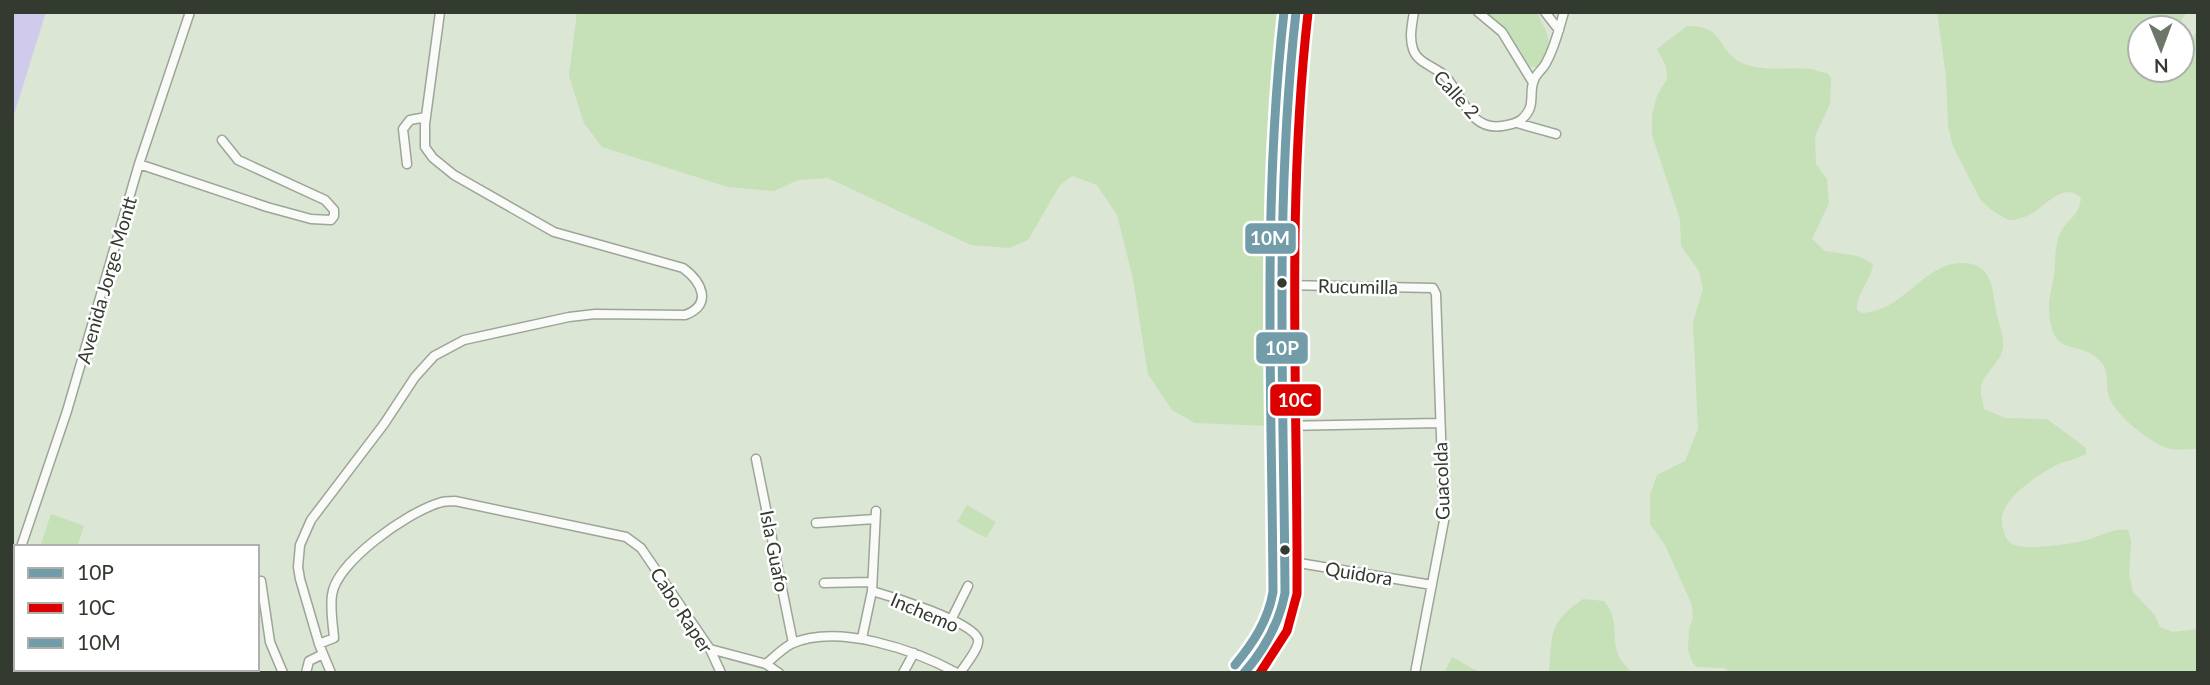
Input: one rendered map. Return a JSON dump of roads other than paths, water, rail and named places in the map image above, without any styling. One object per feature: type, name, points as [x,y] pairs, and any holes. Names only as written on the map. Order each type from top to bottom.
[{"type":"main road","points":[[1244,673],[1281,618],[1285,593],[1287,561],[1283,426],[1283,205],[1289,74],[1296,12]]},
{"type":"street","name":"Avenida Jorge Montt","points":[[22,545],[67,411],[139,163],[190,12]]},
{"type":"street","points":[[331,673],[319,644],[298,567],[300,545],[311,520],[384,424],[415,377],[434,356],[464,340],[559,318],[595,314],[685,316],[695,311],[701,302],[701,290],[697,280],[683,268],[554,232],[454,175],[428,153],[425,147],[426,117],[440,12]]},
{"type":"street","name":"Calle 2","points":[[1414,12],[1411,39],[1413,52],[1420,60],[1443,74],[1468,112],[1476,119],[1496,127],[1517,123]]},
{"type":"street","points":[[1479,12],[1502,32],[1532,81],[1533,98],[1530,108],[1517,123]]},
{"type":"street","points":[[1545,12],[1559,30]]},
{"type":"street","points":[[1532,81],[1545,65],[1554,47],[1564,12]]},
{"type":"street","points":[[407,164],[403,129],[410,120],[426,117]]},
{"type":"street","points":[[1517,123],[1556,134]]},
{"type":"street","points":[[139,163],[267,207],[311,219],[331,220],[334,216],[334,209],[325,200],[238,160],[222,140]]},
{"type":"street","name":"Rucumilla","points":[[1284,285],[1433,288]]},
{"type":"street","name":"Guacolda","points":[[1415,673],[1444,521],[1436,294],[1433,288]]},
{"type":"street","points":[[1283,426],[1439,423]]},
{"type":"street","name":"Isla Guafo","points":[[757,459],[793,643]]},
{"type":"street","name":"Cabo Raper","points":[[319,644],[334,638],[331,594],[341,574],[361,550],[411,516],[439,503],[455,501],[626,537],[641,548],[710,649],[721,673]]},
{"type":"street","points":[[816,523],[875,515],[872,586],[862,638]]},
{"type":"street","name":"Quidora","points":[[1287,561],[1432,585]]},
{"type":"street","points":[[261,581],[270,642],[283,673]]},
{"type":"street","name":"Inchemo","points":[[824,583],[872,586],[951,620],[978,638],[978,644],[958,673]]},
{"type":"street","points":[[951,620],[968,586]]},
{"type":"street","points":[[766,664],[793,643],[825,637],[862,638],[915,653],[958,673]]},
{"type":"street","points":[[710,649],[766,664],[779,673]]},
{"type":"street","points":[[903,673],[915,653]]},
{"type":"street","points":[[306,673],[309,661],[323,654]]}]
